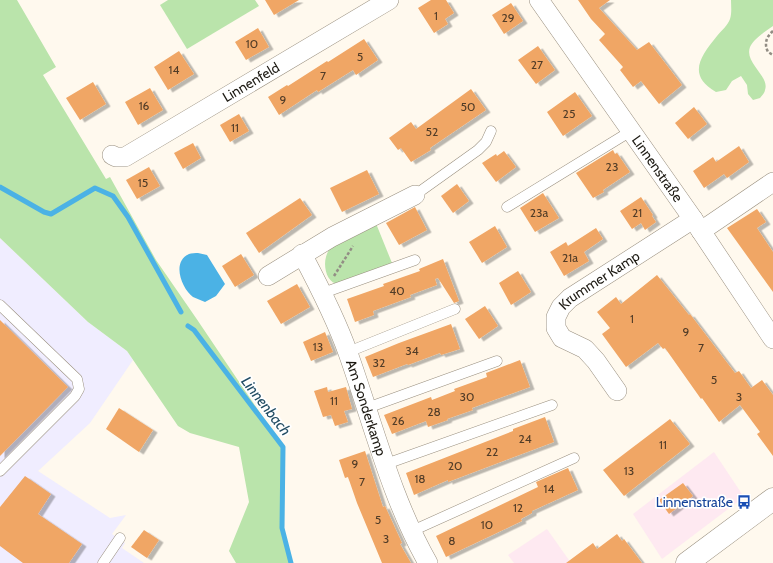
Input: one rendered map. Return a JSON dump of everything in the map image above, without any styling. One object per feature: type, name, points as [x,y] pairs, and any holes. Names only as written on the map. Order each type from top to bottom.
[{"type":"street","name":"Linnenfeld","points":[[112,155],[116,157],[125,157],[389,0]]},
{"type":"street","name":"Linnenstraße","points":[[539,0],[697,225],[773,339]]},
{"type":"street","name":"Krummer Kamp","points":[[617,391],[596,361],[585,349],[562,338],[556,328],[556,317],[561,307],[570,298],[773,182]]},
{"type":"street","points":[[268,276],[332,237],[415,195]]},
{"type":"street","name":"Am Sonderkamp","points":[[302,254],[323,293],[348,352],[396,495],[428,563]]},
{"type":"street","points":[[687,563],[773,499]]},
{"type":"lane","points":[[415,195],[478,150],[486,142],[490,131]]},
{"type":"lane","points":[[507,207],[631,131]]},
{"type":"lane","points":[[323,293],[415,260]]},
{"type":"lane","points":[[0,305],[77,379],[79,390],[75,396],[0,470]]},
{"type":"lane","points":[[348,352],[455,309]]},
{"type":"lane","points":[[367,408],[497,361]]},
{"type":"lane","points":[[386,464],[552,405]]},
{"type":"lane","points":[[412,531],[574,458]]},
{"type":"lane","points":[[103,563],[120,538]]},
{"type":"path","points":[[773,31],[767,39],[765,46],[768,52],[773,55]]},
{"type":"path","points":[[323,293],[357,241]]},
{"type":"shaded area","points":[[0,238],[88,322],[127,351],[133,360],[90,423],[38,471],[110,518],[126,515],[112,534],[125,543],[122,548],[144,563],[0,563]]},
{"type":"shaded area","points":[[714,452],[744,497],[662,559],[633,514]]},
{"type":"shaded area","points":[[547,529],[571,563],[514,563],[508,555]]},
{"type":"green space","points":[[0,0],[17,0],[56,67],[43,75],[106,179],[110,177],[156,260],[283,447],[282,529],[290,563],[236,563],[229,551],[249,502],[239,447],[190,433],[178,426],[127,351],[88,322],[0,238]]},
{"type":"green space","points":[[168,0],[255,0],[259,6],[187,49],[160,5]]},
{"type":"green space","points":[[731,0],[773,0],[773,26],[757,38],[750,47],[749,53],[753,64],[761,74],[766,85],[762,96],[753,100],[748,94],[747,85],[741,76],[732,81],[726,90],[716,92],[707,86],[699,72],[699,66],[706,51],[730,19]]},
{"type":"green space","points":[[375,221],[392,263],[339,284],[331,281],[327,274],[325,265],[326,256],[330,248]]},
{"type":"water","points":[[198,253],[207,255],[225,284],[216,296],[205,302],[193,297],[185,288],[179,269],[180,263],[184,258],[190,254]]},
{"type":"building","points":[[265,0],[299,0],[274,15]]},
{"type":"building","points":[[431,0],[446,0],[454,13],[445,19],[448,24],[434,33],[418,8]]},
{"type":"building","points":[[578,0],[610,0],[599,8],[637,50],[649,42],[682,85],[659,104],[641,81],[633,87],[620,70],[623,67],[599,40],[605,34],[591,19]]},
{"type":"building","points":[[511,3],[523,21],[504,34],[492,15]]},
{"type":"building","points":[[258,28],[269,47],[246,60],[235,42]]},
{"type":"building","points":[[364,39],[378,60],[356,75],[353,70],[318,92],[317,90],[279,115],[268,97]]},
{"type":"building","points":[[538,46],[555,70],[536,84],[518,60]]},
{"type":"building","points":[[179,51],[194,74],[168,90],[154,67]]},
{"type":"building","points":[[93,82],[106,104],[80,120],[66,98]]},
{"type":"building","points":[[150,88],[163,110],[138,125],[125,102]]},
{"type":"building","points":[[471,89],[486,110],[430,148],[431,150],[411,162],[401,148],[398,150],[389,138],[411,122],[416,129]]},
{"type":"building","points":[[575,92],[592,116],[563,136],[547,112]]},
{"type":"building","points":[[694,107],[707,124],[688,139],[675,123]]},
{"type":"building","points":[[239,114],[249,131],[230,142],[220,125]]},
{"type":"building","points":[[193,143],[201,158],[183,169],[174,153]]},
{"type":"building","points":[[739,146],[749,162],[727,178],[724,174],[704,188],[693,171],[713,157],[716,162]]},
{"type":"building","points":[[613,150],[615,154],[617,153],[630,172],[603,190],[604,192],[593,198],[576,173]]},
{"type":"building","points":[[504,151],[516,167],[496,182],[482,163]]},
{"type":"building","points":[[149,167],[160,186],[137,199],[126,180]]},
{"type":"building","points":[[367,170],[379,194],[342,212],[330,188]]},
{"type":"building","points":[[457,184],[469,201],[453,213],[441,196]]},
{"type":"building","points":[[543,193],[559,218],[535,232],[520,208]]},
{"type":"building","points":[[641,197],[656,222],[645,230],[641,223],[632,229],[620,211]]},
{"type":"building","points":[[300,198],[312,215],[259,253],[246,233]]},
{"type":"building","points":[[415,207],[427,230],[399,245],[386,223]]},
{"type":"building","points":[[757,209],[766,222],[757,228],[773,252],[773,292],[727,228]]},
{"type":"building","points":[[495,226],[507,247],[482,263],[469,242]]},
{"type":"building","points":[[596,228],[603,239],[584,252],[589,261],[564,276],[550,252],[566,242],[568,246]]},
{"type":"building","points":[[241,254],[254,275],[235,287],[222,266]]},
{"type":"building","points":[[443,259],[459,301],[454,303],[438,278],[435,279],[437,285],[410,295],[411,297],[373,311],[374,315],[355,322],[347,299],[420,271],[419,269]]},
{"type":"building","points":[[518,271],[531,292],[511,305],[499,283]]},
{"type":"building","points":[[657,275],[689,315],[690,314],[735,373],[739,371],[751,388],[762,380],[773,395],[773,456],[757,434],[760,432],[740,405],[719,422],[665,348],[663,349],[658,343],[626,367],[602,334],[610,328],[597,312],[616,297],[621,304]]},
{"type":"building","points":[[297,284],[310,307],[281,324],[267,301]]},
{"type":"building","points":[[485,306],[498,326],[479,339],[465,319]]},
{"type":"building","points":[[0,320],[68,387],[0,456]]},
{"type":"building","points":[[451,324],[460,349],[441,355],[440,353],[373,377],[365,357]]},
{"type":"building","points":[[325,332],[333,352],[311,361],[303,342]]},
{"type":"building","points":[[520,360],[530,387],[472,408],[473,410],[428,427],[426,421],[392,434],[384,415],[431,397],[432,400],[455,391],[454,389],[487,377],[486,373]]},
{"type":"building","points":[[327,387],[328,392],[346,387],[352,409],[344,411],[348,422],[335,426],[331,415],[323,417],[314,391]]},
{"type":"building","points":[[119,408],[153,430],[139,452],[106,429]]},
{"type":"building","points":[[545,417],[554,442],[448,482],[448,480],[414,495],[406,473]]},
{"type":"building","points":[[670,419],[690,444],[624,496],[603,470]]},
{"type":"building","points":[[365,451],[383,507],[385,506],[402,543],[400,544],[411,563],[382,563],[348,477],[345,478],[339,460]]},
{"type":"building","points":[[568,468],[578,490],[532,511],[532,513],[521,519],[522,521],[446,557],[436,536],[538,487],[536,482]]},
{"type":"building","points":[[25,476],[51,494],[38,514],[82,544],[69,563],[23,563],[0,546],[0,507]]},
{"type":"building","points":[[683,483],[693,496],[669,514],[659,500]]},
{"type":"building","points":[[144,530],[159,540],[147,558],[131,547]]},
{"type":"building","points":[[617,534],[622,541],[624,539],[642,563],[566,563],[593,543],[597,549]]},
{"type":"waterway","name":"Linnenbach","points":[[0,187],[44,212],[51,214],[95,188],[113,196],[128,217],[181,312]]},
{"type":"waterway","name":"Linnenbach","points":[[188,326],[194,330],[283,447],[282,528],[291,563]]},
{"type":"place","name":"Linnenstraße","points":[[744,502]]}]
